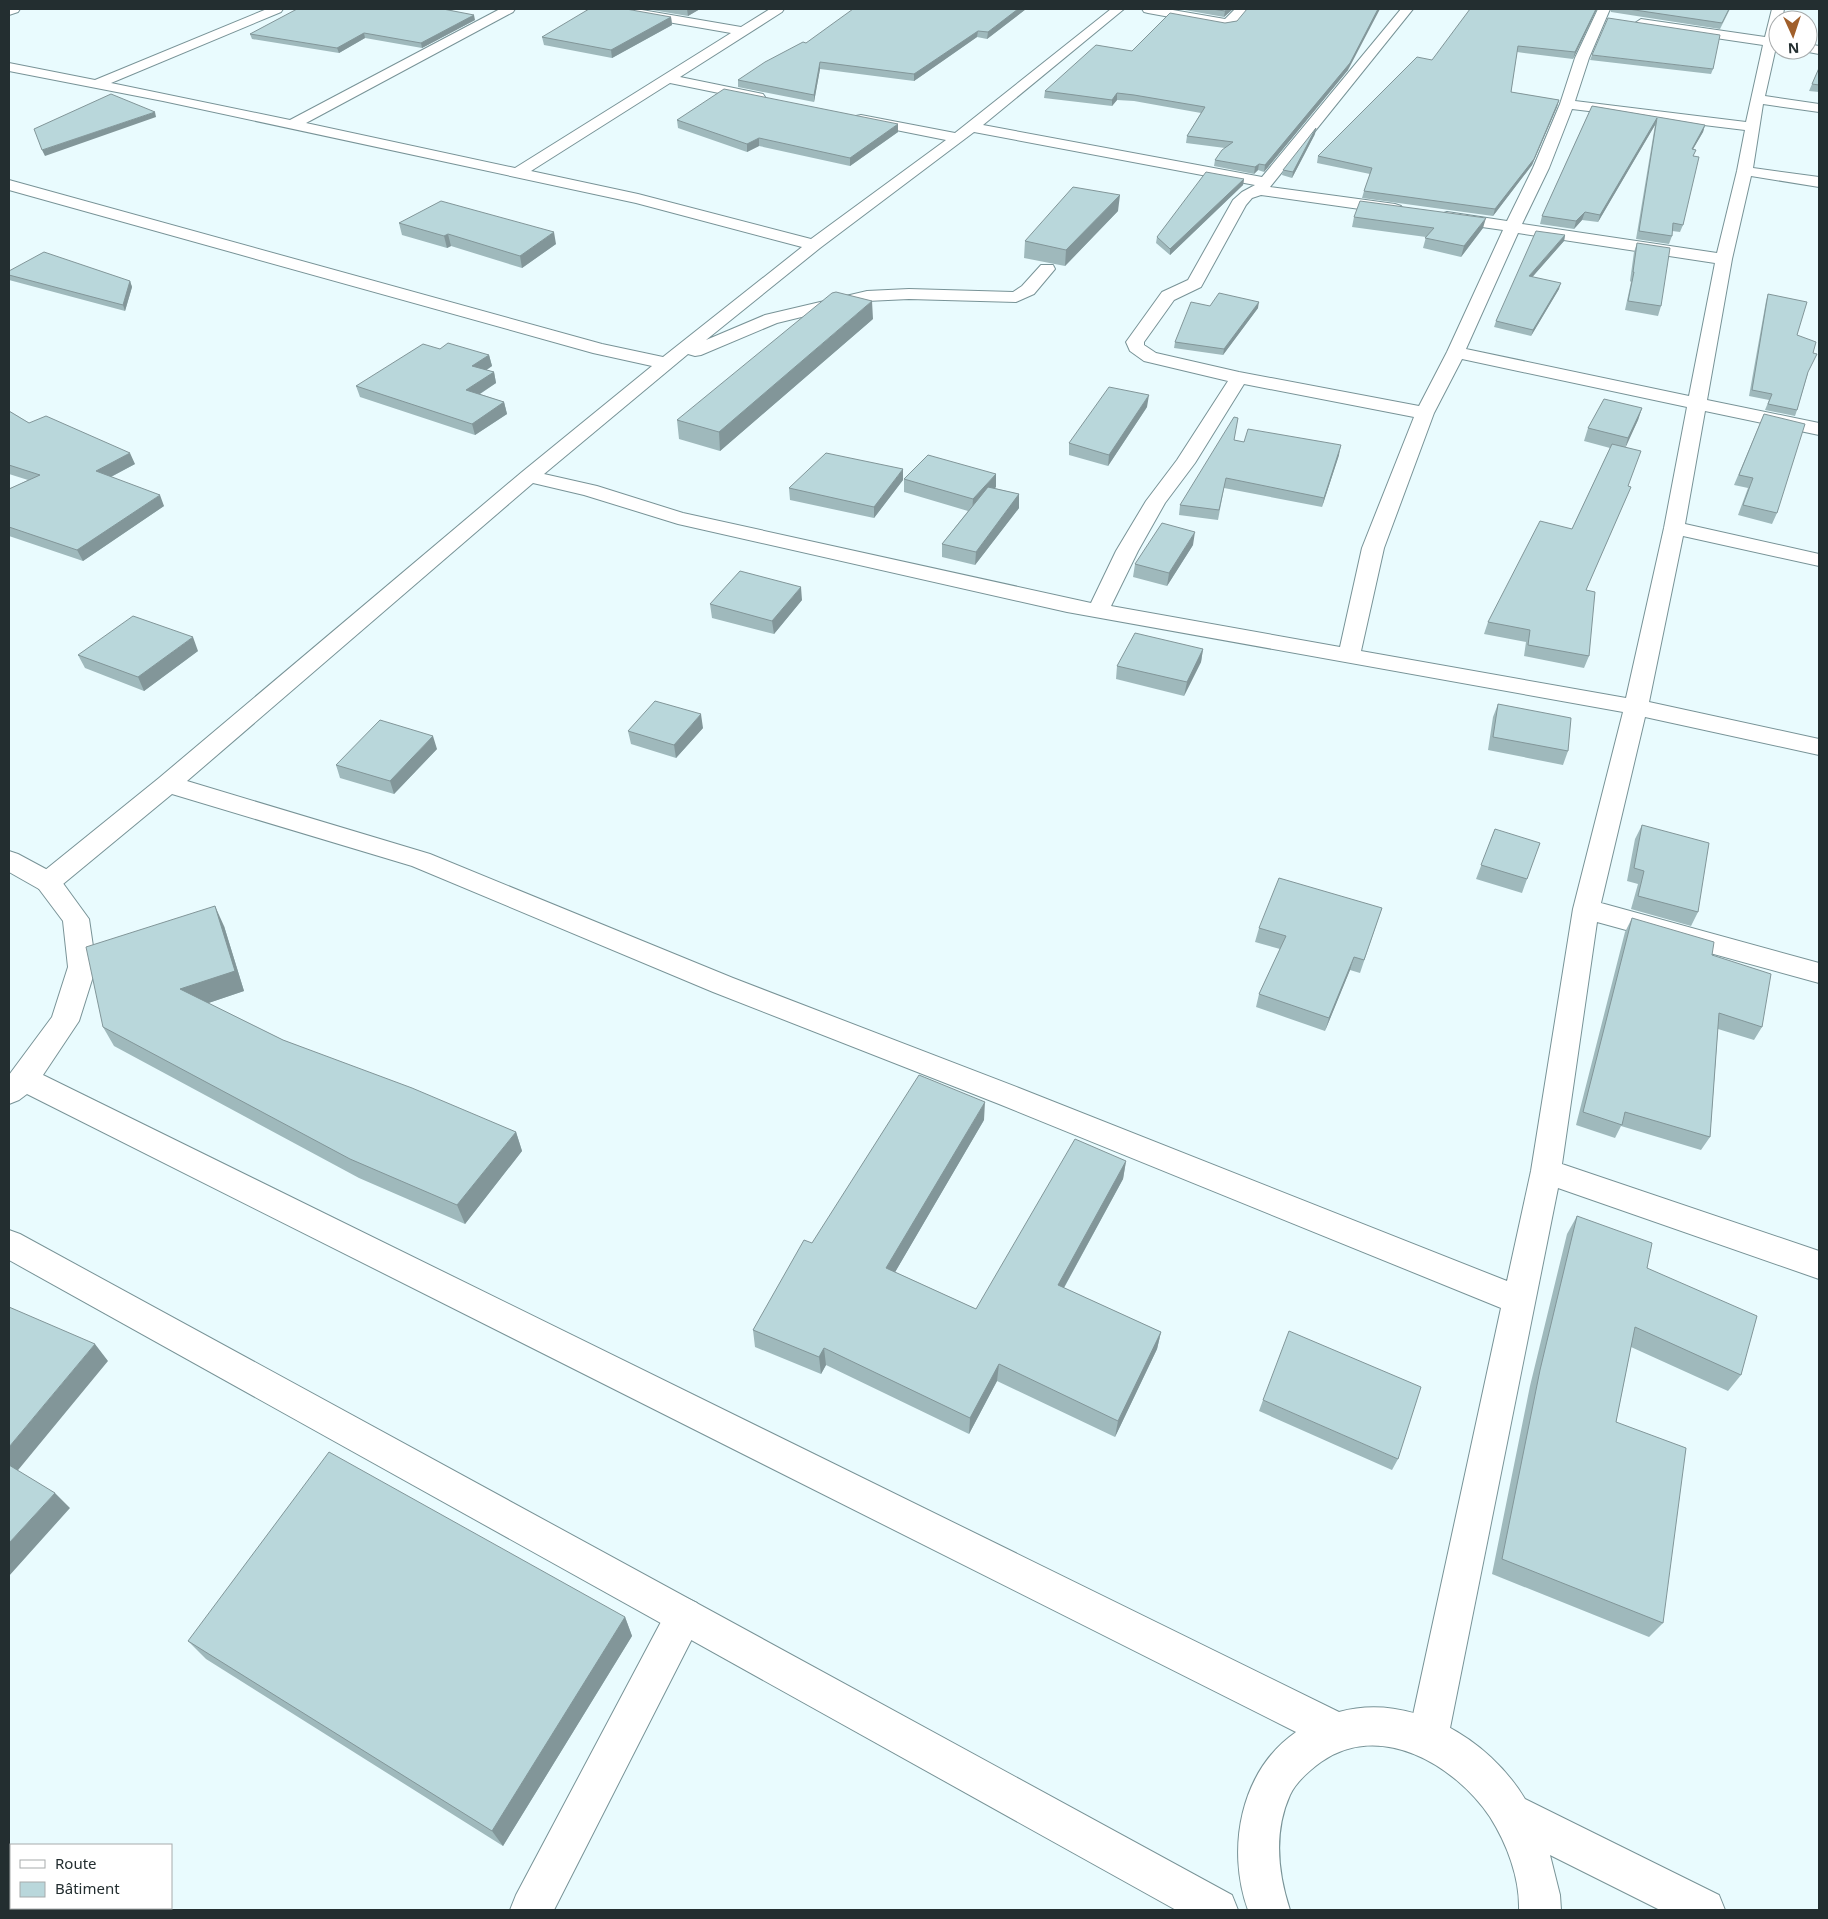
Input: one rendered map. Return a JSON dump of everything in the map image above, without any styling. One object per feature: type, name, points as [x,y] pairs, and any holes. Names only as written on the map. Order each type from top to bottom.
[{"type":"street","points":[[9,11],[14,9]]},
{"type":"street","points":[[96,84],[277,9]]},
{"type":"street","points":[[292,125],[509,9]]},
{"type":"street","points":[[616,9],[741,31]]},
{"type":"street","points":[[518,173],[670,79],[741,31],[778,9]]},
{"type":"street","points":[[48,882],[168,784],[529,476],[642,386],[666,363],[814,244],[958,138],[1118,9]]},
{"type":"street","points":[[1148,9],[1225,23],[1231,22],[1242,9]]},
{"type":"street","points":[[1406,9],[1351,76],[1330,106],[1262,186],[1238,203],[1195,283],[1188,289],[1174,292],[1168,296],[1135,342],[1136,347],[1150,357],[1239,378],[1425,413]]},
{"type":"street","points":[[1349,656],[1373,548],[1425,413],[1456,352],[1541,168],[1567,104],[1582,58],[1605,15]]},
{"type":"street","points":[[1630,21],[1768,42]]},
{"type":"street","points":[[1428,1738],[1546,1171],[1586,909],[1636,707],[1674,528],[1724,259],[1745,171],[1757,99],[1769,60]]},
{"type":"street","points":[[9,67],[638,199],[814,244]]},
{"type":"street","points":[[670,79],[775,101]]},
{"type":"street","points":[[1757,99],[1819,108]]},
{"type":"street","points":[[1567,104],[1752,126]]},
{"type":"street","points":[[852,117],[958,138]]},
{"type":"street","points":[[971,127],[1262,186],[1406,211]]},
{"type":"street","points":[[1745,171],[1819,182]]},
{"type":"street","points":[[9,185],[599,349],[666,363],[771,319],[867,296],[909,294],[1016,297],[1028,290],[1047,269]]},
{"type":"street","points":[[1435,215],[1724,259]]},
{"type":"street","points":[[1456,352],[1819,429]]},
{"type":"street","points":[[1098,611],[1127,551],[1156,501],[1185,463],[1239,378]]},
{"type":"street","points":[[529,476],[590,490],[678,518],[1098,611],[1636,707],[1819,747]]},
{"type":"street","points":[[1674,528],[1819,560]]},
{"type":"street","points":[[168,784],[421,860],[723,985],[1009,1096],[1518,1300]]},
{"type":"street","points":[[9,860],[48,882],[76,919],[82,967],[65,1021],[16,1086],[1336,1731]]},
{"type":"street","points":[[1586,909],[1819,973]]},
{"type":"street","points":[[1546,1171],[1819,1265]]},
{"type":"street","points":[[9,1244],[1217,1910]]},
{"type":"street","points":[[531,1910],[684,1616]]},
{"type":"street","points":[[1269,1910],[1265,1902],[1257,1856],[1262,1813],[1278,1776],[1303,1748],[1336,1731],[1366,1725],[1397,1728],[1428,1738],[1461,1757],[1489,1783],[1512,1814],[1532,1859],[1540,1910]]},
{"type":"street","points":[[1512,1814],[1704,1910]]},
{"type":"building","points":[[297,9],[443,9],[474,15],[421,43],[364,33],[337,48],[250,34]]},
{"type":"building","points":[[589,9],[626,9],[671,17],[611,50],[542,37]]},
{"type":"building","points":[[853,9],[1018,9],[988,32],[978,31],[914,74],[820,62],[814,95],[738,80],[765,62],[803,42],[806,43]]},
{"type":"building","points":[[1212,9],[1228,9],[1225,11]]},
{"type":"building","points":[[1247,9],[1378,9],[1350,63],[1265,165],[1259,164],[1255,167],[1215,160],[1222,150],[1233,142],[1187,136],[1205,107],[1117,93],[1112,100],[1045,91],[1096,45],[1132,51],[1170,13],[1225,23],[1237,21]]},
{"type":"building","points":[[1470,9],[1596,9],[1575,52],[1518,46],[1511,92],[1559,100],[1534,159],[1495,209],[1364,191],[1372,168],[1318,156],[1417,57],[1432,60]]},
{"type":"building","points":[[1628,9],[1729,9],[1722,23]]},
{"type":"building","points":[[1608,18],[1720,35],[1713,69],[1592,55]]},
{"type":"building","points":[[1819,68],[1819,85],[1812,84]]},
{"type":"building","points":[[724,89],[898,124],[850,158],[759,138],[747,144],[677,120]]},
{"type":"building","points":[[111,94],[155,112],[42,150],[34,129]]},
{"type":"building","points":[[1592,106],[1705,125],[1692,149],[1696,150],[1693,156],[1699,157],[1683,225],[1673,223],[1672,236],[1639,231],[1657,118],[1600,215],[1585,212],[1576,221],[1542,216]]},
{"type":"building","points":[[1316,128],[1293,172],[1283,170]]},
{"type":"building","points":[[1206,172],[1244,179],[1170,249],[1157,237]]},
{"type":"building","points":[[1073,187],[1120,195],[1066,250],[1025,241]]},
{"type":"building","points":[[441,201],[554,232],[520,256],[448,234],[444,236],[399,223]]},
{"type":"building","points":[[1360,201],[1486,218],[1464,246],[1425,238],[1434,228],[1354,217]]},
{"type":"building","points":[[1536,231],[1565,235],[1529,276],[1561,283],[1533,330],[1496,321]]},
{"type":"building","points":[[1637,243],[1670,248],[1661,306],[1628,301]]},
{"type":"building","points":[[44,252],[130,281],[123,305],[9,275],[9,271]]},
{"type":"building","points":[[836,292],[872,301],[719,432],[677,420],[832,293]]},
{"type":"building","points":[[1219,293],[1259,302],[1224,349],[1175,342],[1191,302],[1210,306]]},
{"type":"building","points":[[1768,294],[1807,302],[1797,335],[1816,342],[1813,353],[1817,354],[1808,372],[1797,410],[1768,404],[1772,394],[1752,390]]},
{"type":"building","points":[[448,343],[489,355],[472,366],[494,372],[466,390],[504,402],[472,424],[356,386],[423,344],[440,349]]},
{"type":"building","points":[[1109,387],[1149,395],[1109,455],[1069,443]]},
{"type":"building","points":[[1604,399],[1642,408],[1628,438],[1588,428]]},
{"type":"building","points":[[9,411],[29,423],[46,416],[130,453],[96,471],[160,495],[77,550],[9,527],[9,489],[40,475],[9,465]]},
{"type":"building","points":[[1764,414],[1805,424],[1777,513],[1743,505],[1753,478],[1739,475]]},
{"type":"building","points":[[1234,417],[1238,418],[1234,440],[1244,442],[1248,429],[1341,445],[1324,498],[1226,478],[1219,510],[1180,505]]},
{"type":"building","points":[[1612,444],[1641,451],[1628,486],[1631,487],[1586,590],[1595,592],[1589,656],[1528,645],[1530,630],[1488,622],[1540,521],[1572,529]]},
{"type":"building","points":[[826,453],[903,469],[874,507],[789,488]]},
{"type":"building","points":[[928,455],[996,474],[973,499],[904,479]]},
{"type":"building","points":[[988,487],[1019,494],[976,552],[942,544]]},
{"type":"building","points":[[1162,523],[1195,532],[1169,573],[1135,564]]},
{"type":"building","points":[[740,571],[801,587],[772,621],[710,604]]},
{"type":"building","points":[[133,616],[193,637],[138,677],[78,655]]},
{"type":"building","points":[[1135,633],[1203,649],[1187,682],[1117,666]]},
{"type":"building","points":[[655,701],[701,714],[674,745],[628,731]]},
{"type":"building","points":[[1498,704],[1571,718],[1568,751],[1493,737]]},
{"type":"building","points":[[380,720],[433,736],[390,781],[336,765]]},
{"type":"building","points":[[1642,825],[1709,843],[1698,912],[1638,896],[1644,871],[1634,868]]},
{"type":"building","points":[[1495,829],[1540,843],[1527,879],[1481,865]]},
{"type":"building","points":[[1279,878],[1382,908],[1364,960],[1354,957],[1329,1018],[1259,994],[1286,936],[1259,928]]},
{"type":"building","points":[[215,906],[235,971],[180,989],[283,1040],[412,1088],[516,1132],[457,1205],[350,1159],[103,1027],[86,947]]},
{"type":"building","points":[[1632,918],[1714,942],[1712,955],[1771,974],[1762,1027],[1719,1013],[1710,1137],[1625,1112],[1622,1125],[1583,1112]]},
{"type":"building","points":[[919,1075],[985,1102],[886,1268],[976,1309],[1075,1139],[1126,1161],[1058,1285],[1161,1332],[1118,1421],[999,1364],[970,1418],[824,1348],[819,1357],[753,1330],[804,1240],[812,1243]]},
{"type":"building","points":[[1577,1216],[1652,1243],[1647,1268],[1757,1316],[1741,1375],[1635,1327],[1616,1422],[1686,1448],[1663,1623],[1502,1559],[1540,1370]]},
{"type":"building","points":[[9,1307],[95,1344],[9,1447]]},
{"type":"building","points":[[1289,1331],[1421,1387],[1398,1459],[1263,1400]]},
{"type":"building","points":[[329,1452],[625,1617],[492,1831],[188,1641]]},
{"type":"building","points":[[9,1465],[55,1493],[9,1543]]}]
